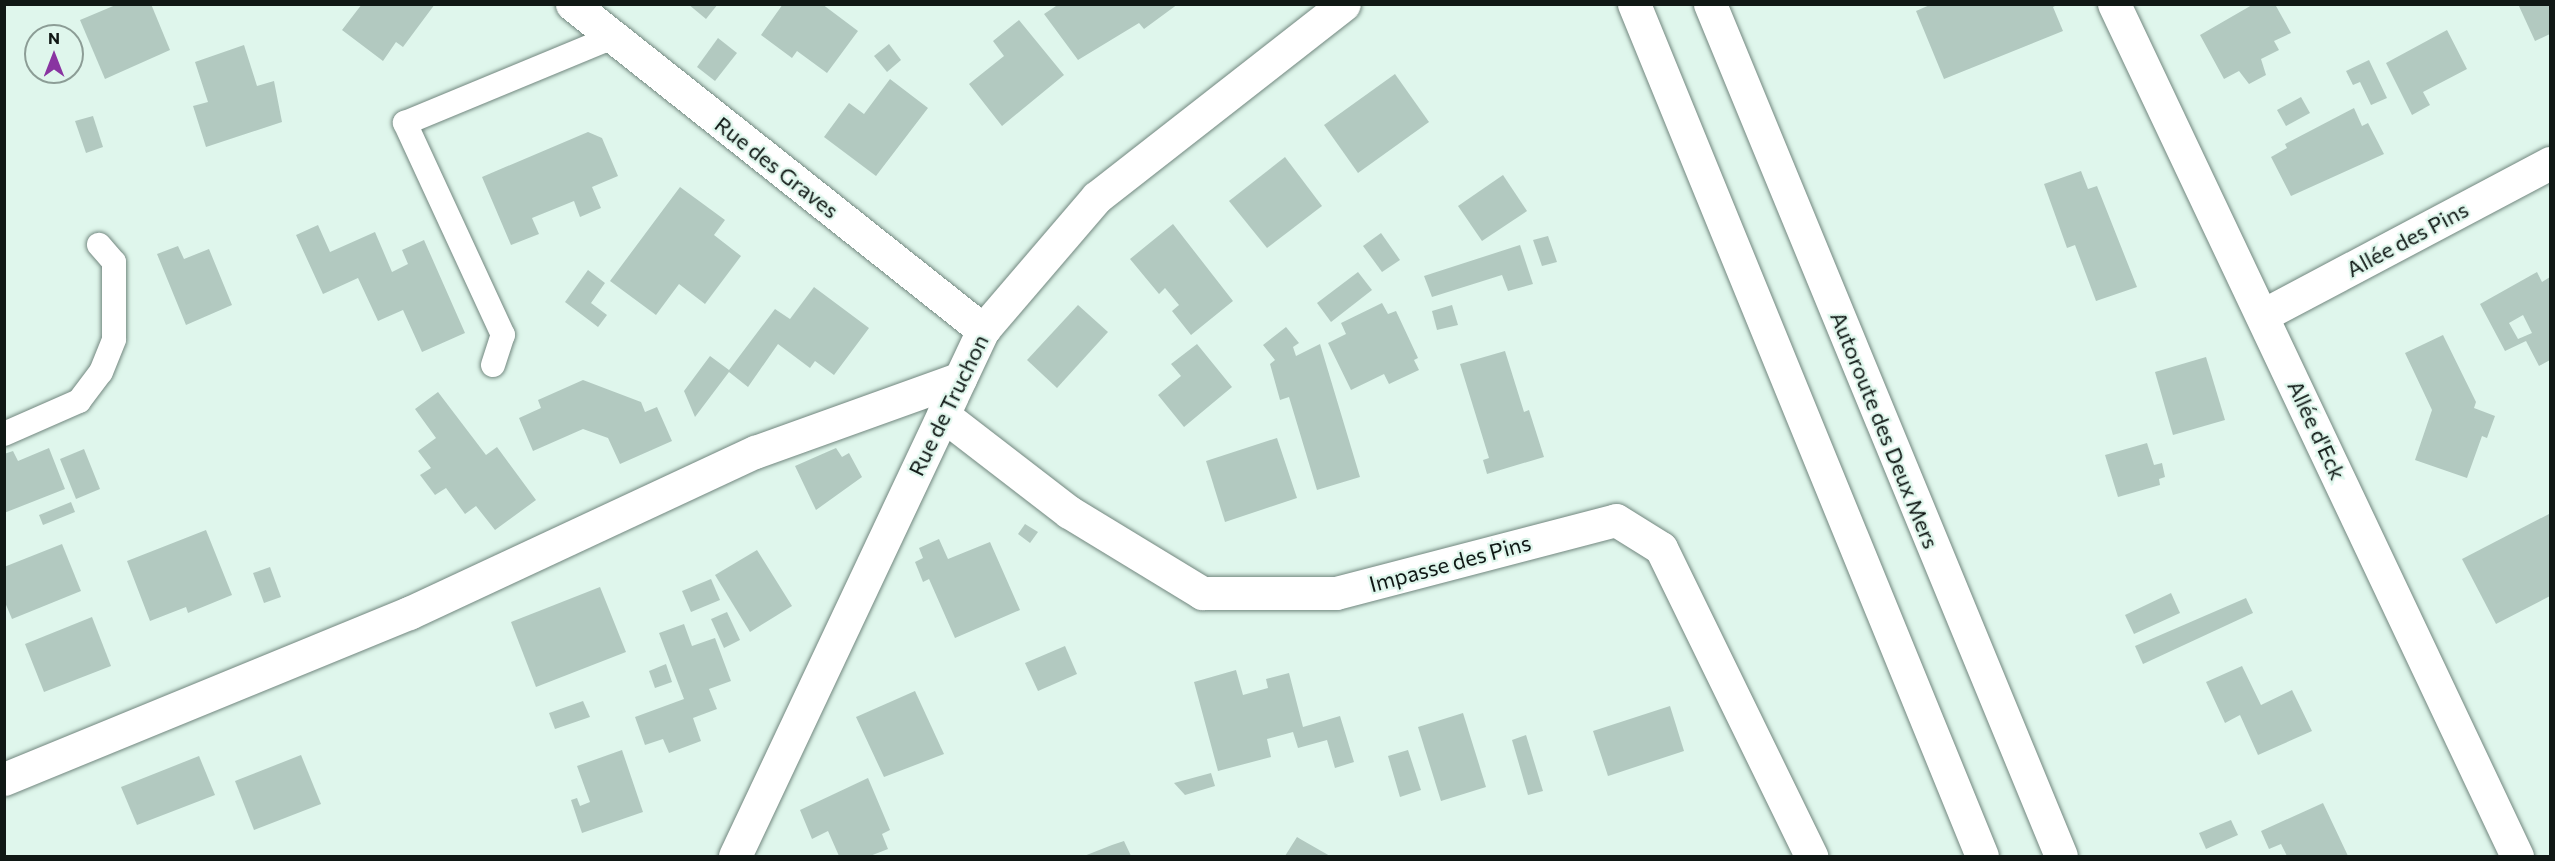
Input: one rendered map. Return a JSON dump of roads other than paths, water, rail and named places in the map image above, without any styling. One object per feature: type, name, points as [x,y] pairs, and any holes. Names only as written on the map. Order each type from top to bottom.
[{"type":"main road","name":"Rue des Graves","points":[[572,4],[983,330]]},
{"type":"main road","points":[[1634,4],[1982,856]]},
{"type":"main road","name":"Autoroute des Deux Mers","points":[[1710,4],[2061,856]]},
{"type":"main road","name":"Allée d'Eck","points":[[2114,4],[2517,856]]},
{"type":"main road","name":"Rue de Truchon","points":[[735,856],[983,330],[1097,197],[1338,6]]},
{"type":"main road","name":"Allée des Pins","points":[[2263,315],[2550,163]]},
{"type":"main road","points":[[4,778],[409,613],[755,452],[960,378]]},
{"type":"main road","name":"Impasse des Pins","points":[[943,415],[1068,512],[1202,593],[1336,593],[1616,520],[1661,548],[1811,856]]},
{"type":"lane","points":[[493,365],[503,335],[405,123],[613,37]]},
{"type":"lane","points":[[4,434],[79,401],[101,372],[114,339],[114,262],[99,245]]}]
